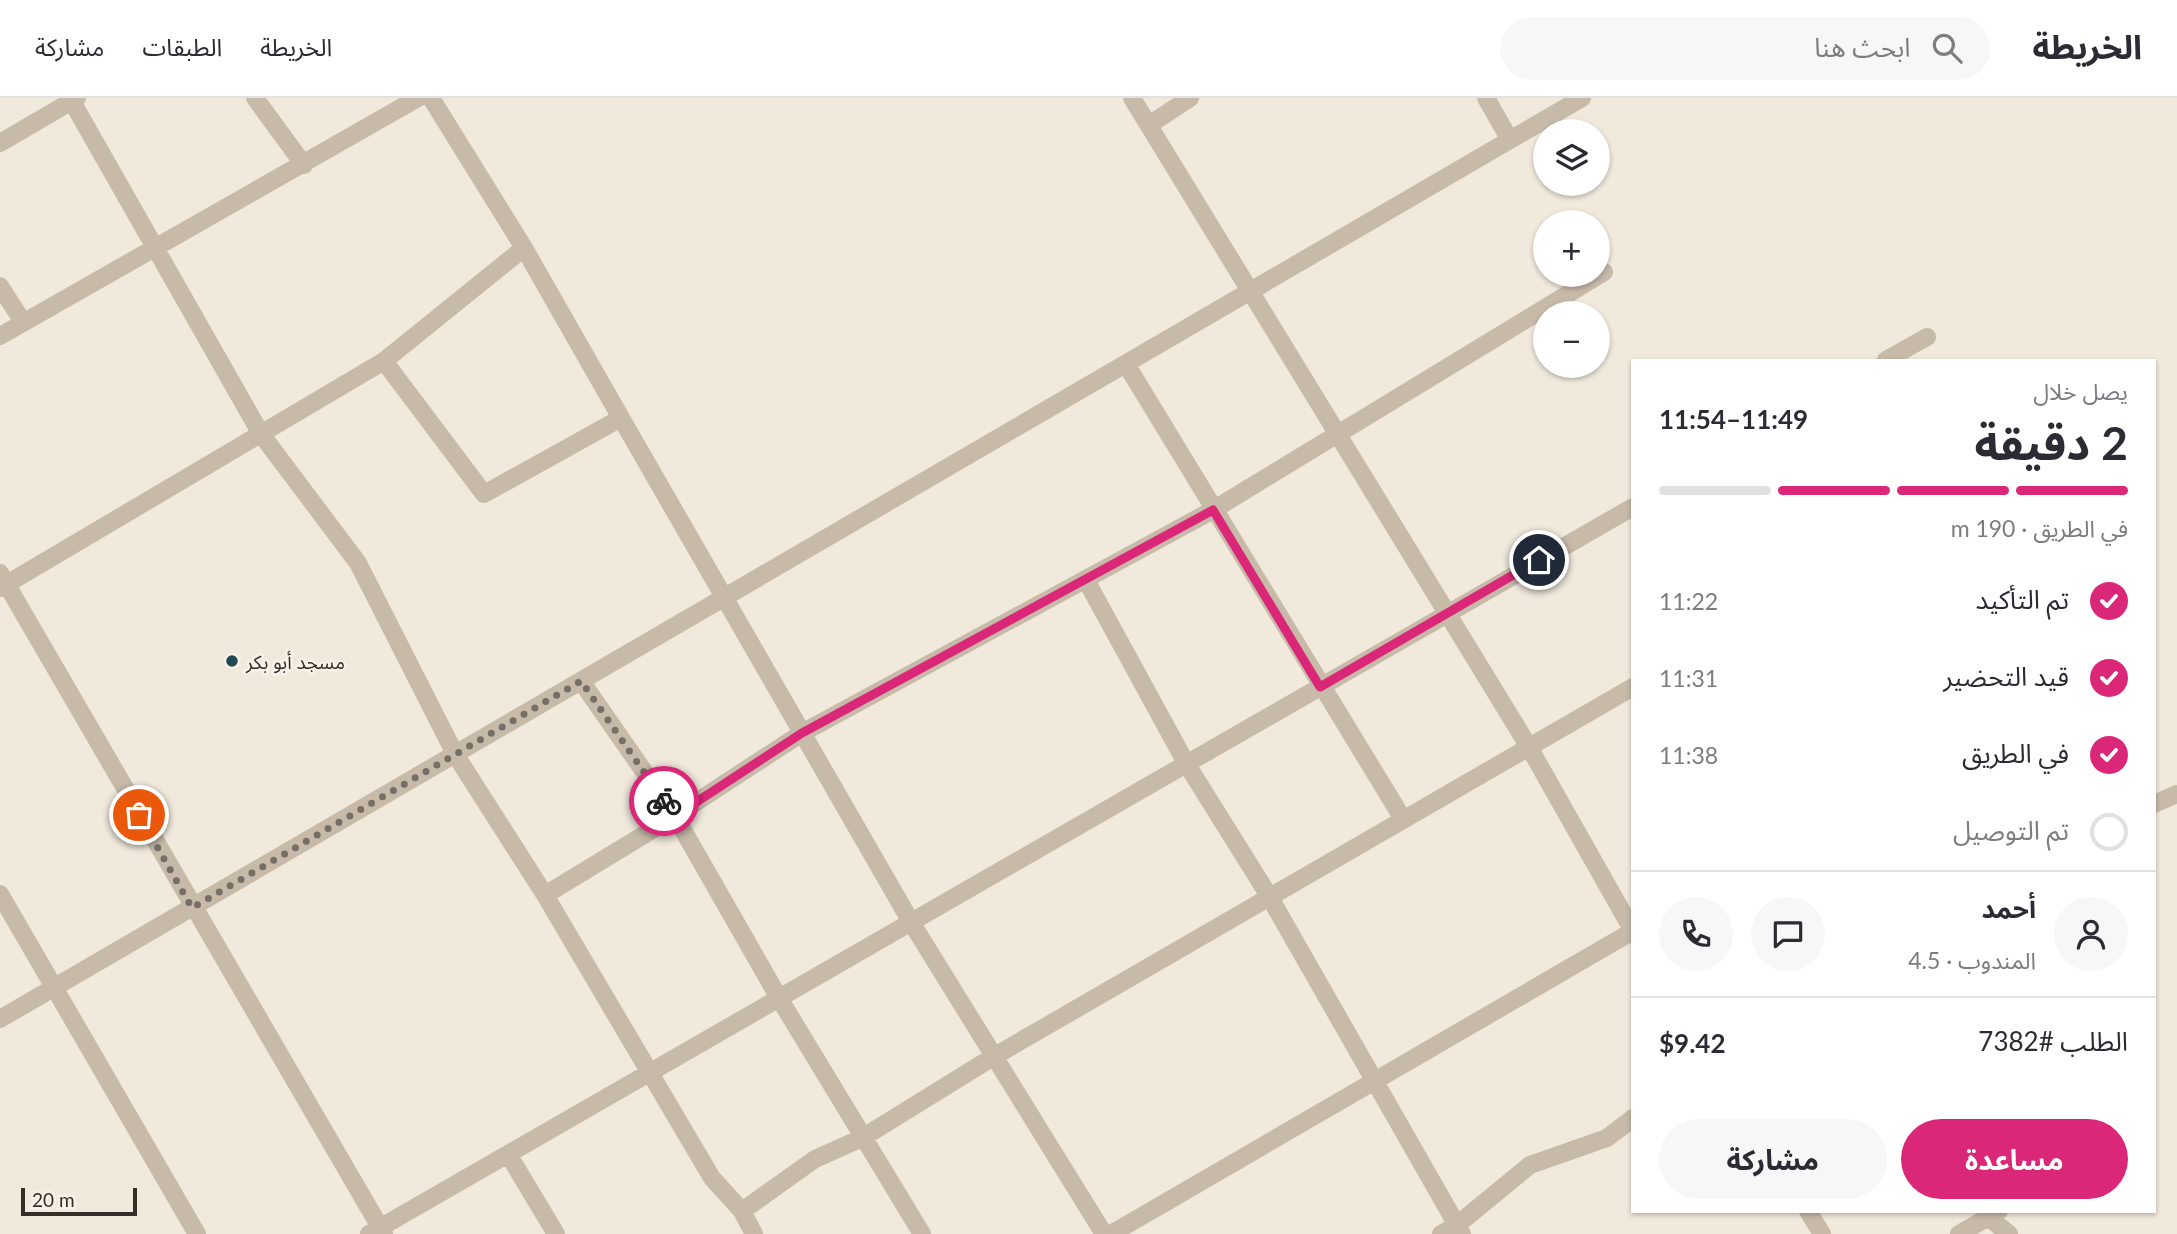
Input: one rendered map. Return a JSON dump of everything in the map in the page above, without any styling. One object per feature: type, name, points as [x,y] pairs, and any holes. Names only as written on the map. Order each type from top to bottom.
[{"type":"street","points":[[255,98],[304,165]]},
{"type":"street","points":[[0,336],[418,98]]},
{"type":"street","points":[[430,98],[524,248],[911,922],[1104,1234]]},
{"type":"street","points":[[1132,98],[1529,747],[1631,927]]},
{"type":"street","points":[[1149,125],[1190,98]]},
{"type":"street","points":[[1486,98],[1510,140]]},
{"type":"street","points":[[0,1019],[1582,98]]},
{"type":"street","points":[[0,143],[73,99],[261,435],[358,563],[455,754],[545,895],[712,1178],[742,1211],[754,1234]]},
{"type":"street","points":[[524,248],[384,361],[261,435],[2,582],[378,1232],[648,1073],[1631,508]]},
{"type":"street","points":[[0,286],[23,322]]},
{"type":"street","points":[[545,895],[675,816],[802,733],[1213,510],[1579,287]]},
{"type":"street","points":[[1888,359],[1927,337]]},
{"type":"street","points":[[384,361],[484,494],[621,418]]},
{"type":"street","points":[[1126,364],[1403,820]]},
{"type":"street","points":[[1086,580],[1186,764],[1269,896],[1377,1080],[1460,1229]]},
{"type":"street","points":[[581,681],[675,816],[779,998],[922,1234]]},
{"type":"street","points":[[742,1211],[815,1159],[862,1138],[993,1057],[1631,688]]},
{"type":"street","points":[[2156,803],[2177,794]]},
{"type":"street","points":[[0,894],[197,1234]]},
{"type":"street","points":[[1111,1234],[1631,932]]},
{"type":"street","points":[[1441,1234],[1460,1229],[1530,1165],[1607,1138],[1631,1120]]},
{"type":"street","points":[[508,1154],[556,1234]]},
{"type":"street","points":[[1809,1213],[1822,1234]]},
{"type":"street","points":[[1959,1234],[1994,1214],[2009,1234]]},
{"type":"way so far","points":[[139,815],[192,908],[581,681],[664,801]]},
{"type":"place","name":"مسجد أبو بكر","points":[[232,661]]},
{"type":"route","points":[[664,801],[675,816],[802,733],[1213,510],[1320,687],[1539,560]]}]
